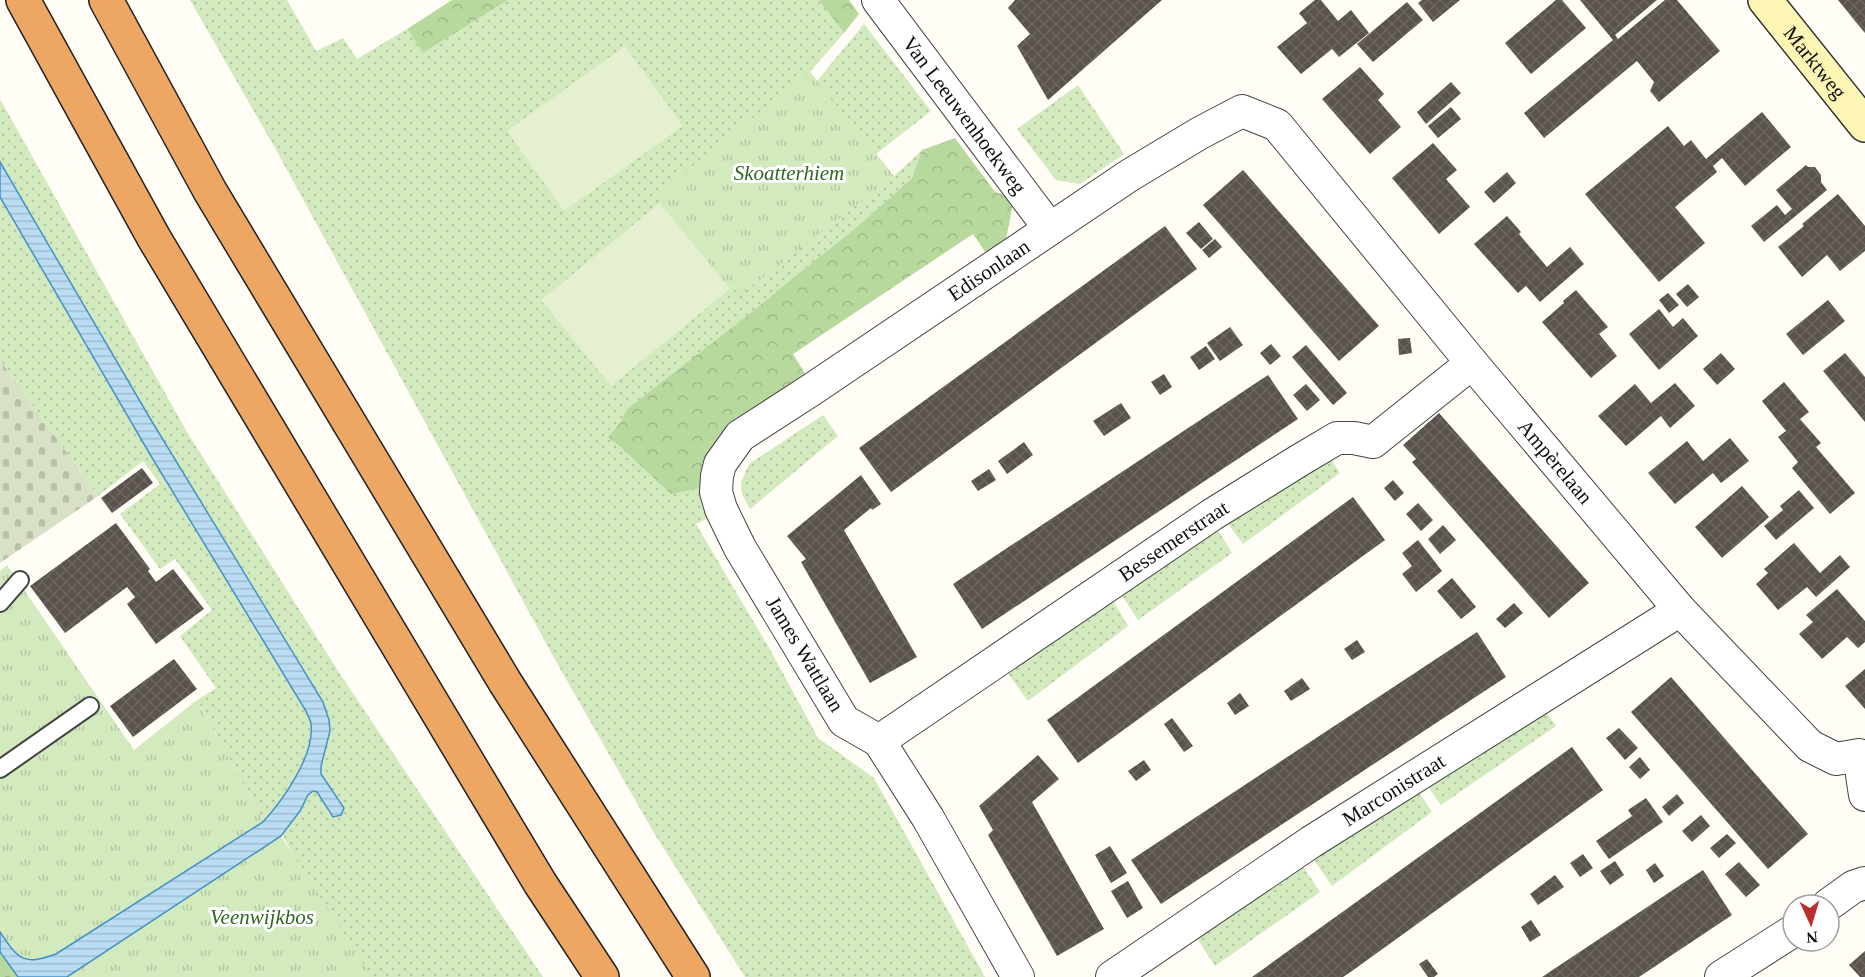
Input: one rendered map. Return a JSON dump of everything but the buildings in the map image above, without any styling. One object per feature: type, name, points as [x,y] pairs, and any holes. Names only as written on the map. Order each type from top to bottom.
[{"type":"highway","points":[[23,0],[159,248],[540,883],[602,977]]},
{"type":"highway","points":[[106,0],[210,191],[487,651],[693,977]]},
{"type":"street","name":"Van Leeuwenhoekweg","points":[[878,0],[1050,229]]},
{"type":"street","name":"Marktweg","points":[[1764,0],[1865,125]]},
{"type":"street","name":"Edisonlaan","points":[[740,436],[1130,175],[1242,111]]},
{"type":"street","name":"Ampèrelaan","points":[[1242,111],[1277,125],[1472,363],[1680,610],[1810,746],[1836,759],[1862,754],[1865,795]]},
{"type":"street","name":"Bessemerstraat","points":[[879,741],[1213,513],[1336,438],[1354,438],[1373,442],[1472,363]]},
{"type":"street","name":"James Wattlaan","points":[[740,436],[720,464],[716,492],[721,509],[740,548],[844,720],[879,741],[928,818],[1018,977]]},
{"type":"street","name":"Marconistraat","points":[[1112,977],[1311,842],[1680,610]]},
{"type":"street","points":[[1841,896],[1853,887],[1865,883]]},
{"type":"street","points":[[1721,977],[1781,940]]},
{"type":"lane","points":[[0,603],[20,580]]},
{"type":"lane","points":[[0,769],[90,706]]},
{"type":"green space","points":[[190,0],[287,0],[316,51],[343,38],[357,59],[407,29],[423,53],[508,0],[819,0],[844,33],[810,72],[817,81],[864,24],[931,111],[876,154],[894,176],[922,150],[912,178],[857,227],[627,409],[620,423],[608,437],[623,449],[701,488],[709,518],[696,524],[772,653],[818,738],[874,778],[985,977],[745,977],[654,833],[558,665],[275,148]]},
{"type":"green space","points":[[452,0],[508,0],[423,53],[407,29]]},
{"type":"green space","points":[[819,0],[849,0],[859,14],[844,33]]},
{"type":"green space","points":[[625,46],[683,126],[564,211],[507,131]]},
{"type":"green space","name":"Skoatterhiem","points":[[810,72],[894,176],[744,292],[730,289],[660,203],[660,192]]},
{"type":"green space","points":[[1078,85],[1124,154],[1080,184],[1056,180],[1017,129]]},
{"type":"green space","points":[[0,99],[187,432],[340,674],[543,977],[359,977],[282,834],[313,791],[321,797],[329,813],[344,808],[321,774],[330,731],[0,162]]},
{"type":"green space","points":[[955,138],[995,192],[1008,196],[1013,203],[1005,245],[988,256],[973,234],[793,354],[806,375],[757,407],[721,435],[709,454],[701,488],[671,494],[608,437],[620,423],[627,409],[857,227],[912,178],[922,150]]},
{"type":"green space","points":[[0,197],[151,456],[310,719],[311,736],[303,763],[288,790],[264,822],[197,700],[216,688],[180,636],[212,610],[175,559],[160,569],[120,514],[160,484],[143,461],[98,496],[0,360]]},
{"type":"green space","points":[[660,203],[730,289],[611,386],[541,300]]},
{"type":"green space","points":[[0,360],[98,496],[0,563]]},
{"type":"green space","points":[[823,415],[838,436],[750,509],[742,494],[741,483],[749,464]]},
{"type":"green space","points":[[1329,456],[1340,473],[1243,544],[1226,521]]},
{"type":"green space","points":[[1216,527],[1232,553],[1138,620],[1119,591]]},
{"type":"green space","points":[[7,565],[134,750],[197,700],[264,822],[56,954],[36,959],[22,958],[12,949],[0,932],[0,571]]},
{"type":"green space","points":[[1110,596],[1128,626],[1028,701],[1003,667]]},
{"type":"green space","points":[[1541,704],[1556,726],[1441,805],[1424,781]]},
{"type":"green space","points":[[1415,787],[1432,812],[1332,886],[1310,854]]},
{"type":"green space","name":"Veenwijkbos","points":[[281,836],[372,977],[49,977]]},
{"type":"green space","points":[[1300,862],[1320,892],[1215,966],[1194,934]]},
{"type":"green space","points":[[0,952],[18,977],[0,977]]},
{"type":"water","points":[[0,162],[151,420],[323,702],[330,731],[321,774],[344,808],[341,815],[333,817],[317,792],[313,791],[281,836],[67,977],[18,977],[0,952],[0,932],[12,949],[22,958],[45,958],[56,954],[263,822],[280,802],[303,763],[311,736],[311,724],[306,711],[151,456],[0,197]]}]
